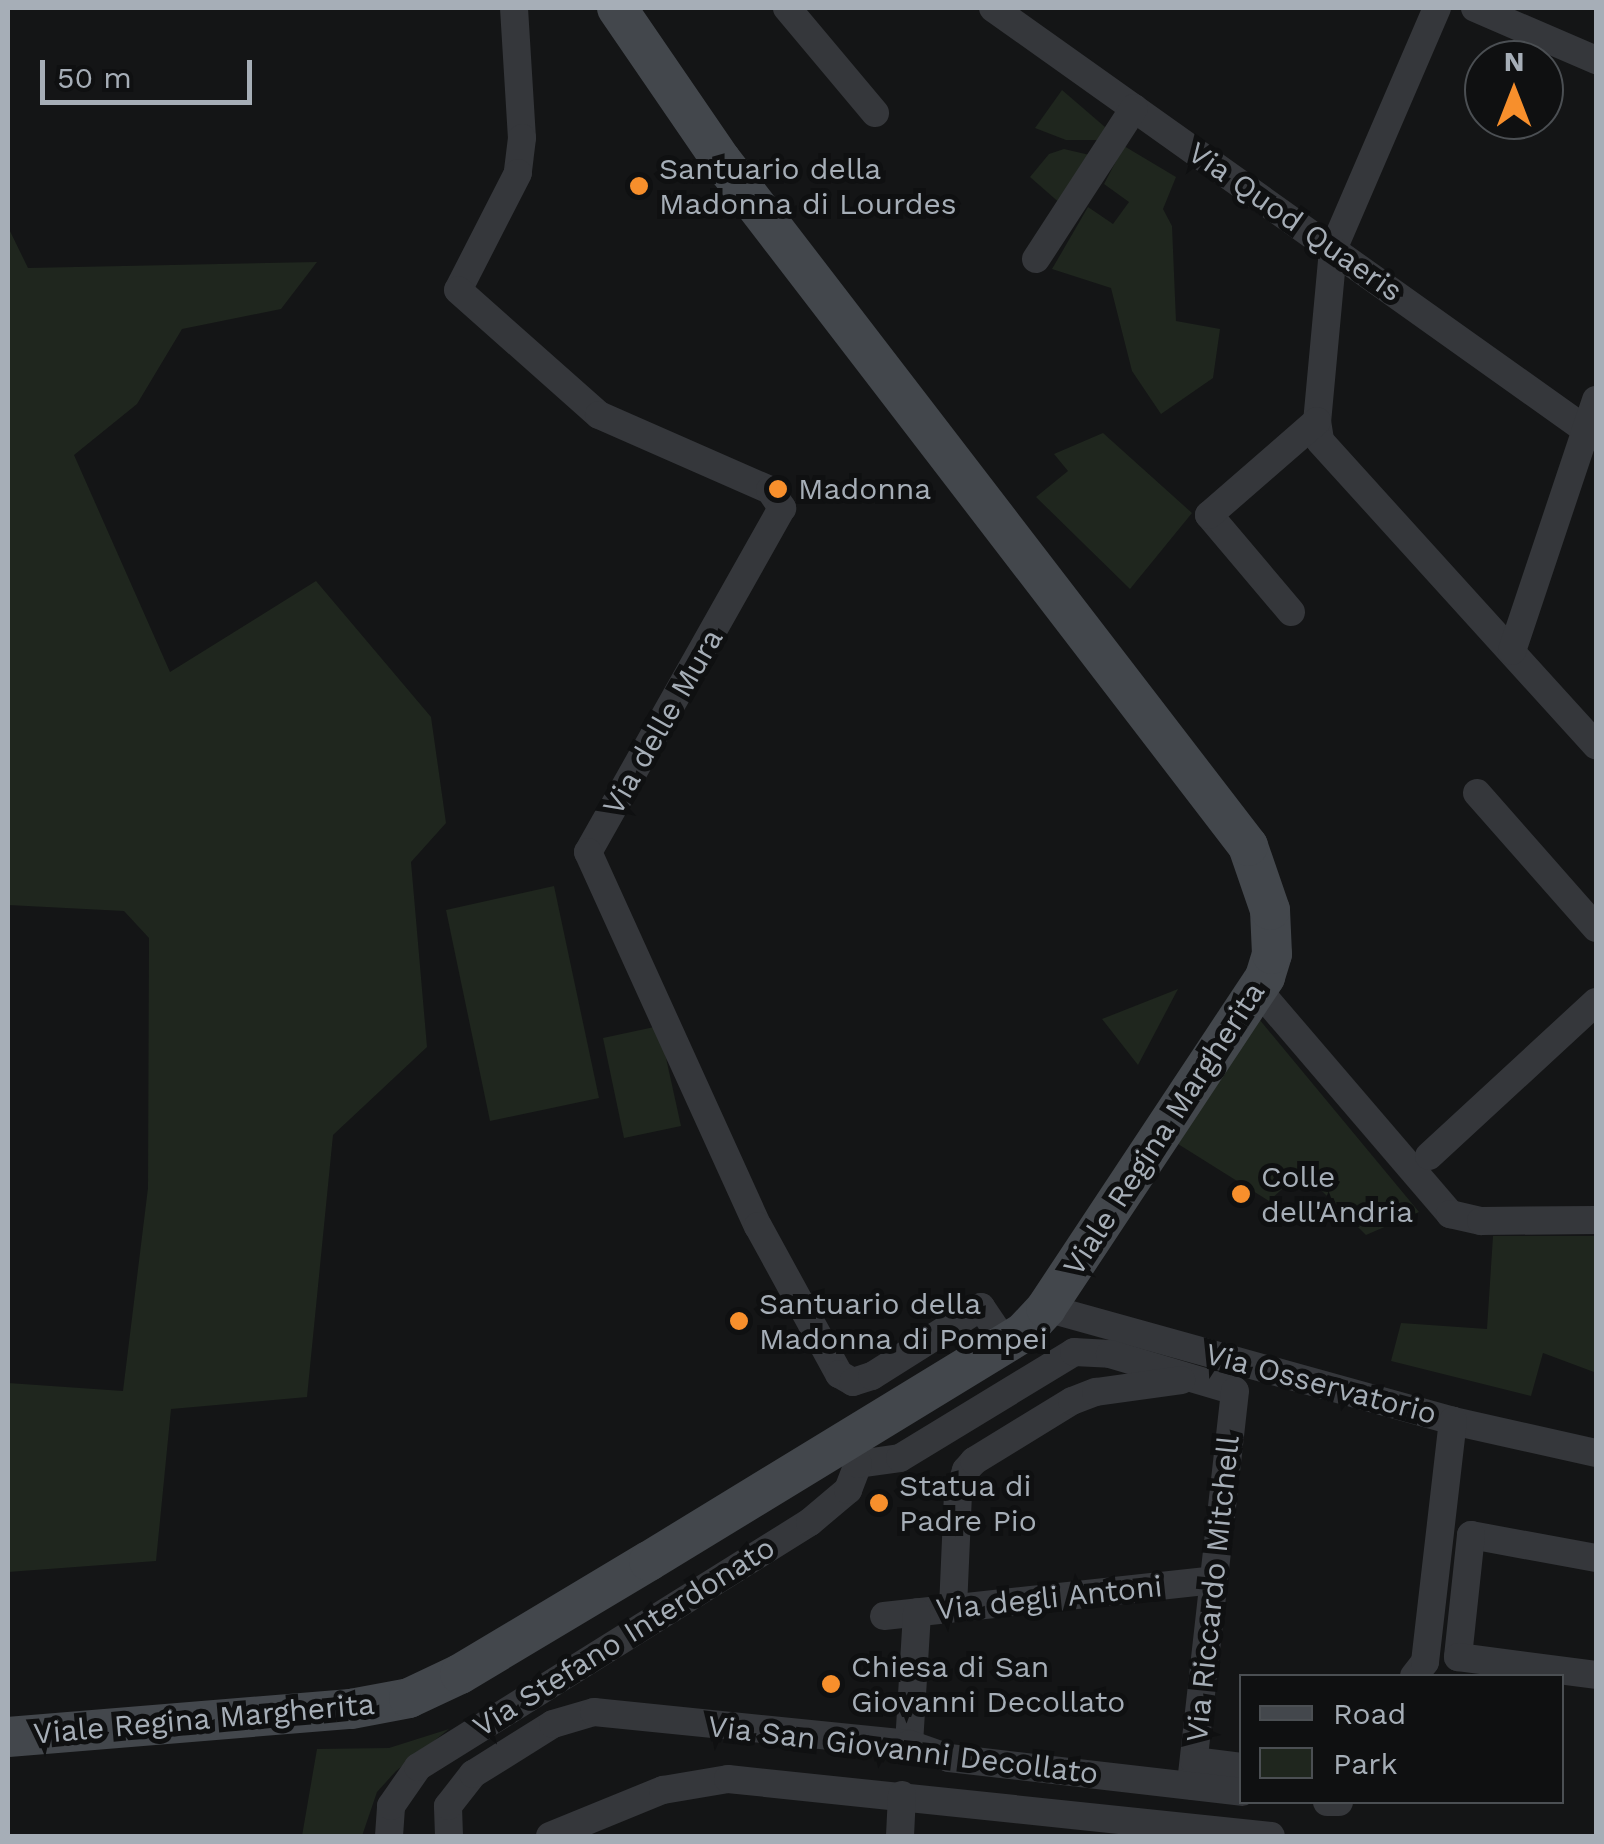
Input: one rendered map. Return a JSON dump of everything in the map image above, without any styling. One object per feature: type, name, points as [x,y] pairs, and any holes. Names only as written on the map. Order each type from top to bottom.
[{"type":"main road","name":"Viale Regina Margherita","points":[[8,1737],[336,1711],[408,1698],[460,1674],[852,1452],[1006,1344],[1046,1308],[1258,991],[1272,954],[1273,932],[1260,872],[1248,846],[721,160],[618,8]]},
{"type":"street","name":"Via delle Mura","points":[[514,8],[522,138],[518,173],[458,290],[599,415],[770,490],[782,508],[588,852],[758,1226],[838,1374],[853,1382],[872,1376],[981,1307],[1006,1344]]},
{"type":"street","points":[[787,8],[875,113]]},
{"type":"street","name":"Via Quod Quaeris","points":[[993,8],[1591,434]]},
{"type":"street","points":[[1436,8],[1333,250],[1316,421],[1320,441],[1596,745]]},
{"type":"street","points":[[1475,8],[1596,60]]},
{"type":"street","points":[[1036,258],[1134,108]]},
{"type":"street","points":[[1512,651],[1591,434],[1596,400]]},
{"type":"street","points":[[1291,612],[1209,515],[1316,421]]},
{"type":"street","points":[[1477,793],[1596,928]]},
{"type":"street","points":[[1258,991],[1450,1214],[1481,1221],[1596,1220]]},
{"type":"street","points":[[1429,1156],[1596,1002]]},
{"type":"street","name":"Via Osservatorio","points":[[1046,1308],[1454,1421],[1596,1453]]},
{"type":"street","points":[[852,1452],[900,1458],[1074,1352],[1110,1354],[1188,1378]]},
{"type":"street","points":[[954,1608],[958,1496],[966,1470],[974,1460],[1072,1401],[1096,1392],[1188,1378]]},
{"type":"street","name":"Via Riccardo Mitchell","points":[[1188,1378],[1235,1391],[1192,1774]]},
{"type":"street","points":[[1416,1674],[1425,1662],[1454,1421]]},
{"type":"street","name":"Via Stefano Interdonato","points":[[389,1836],[391,1806],[418,1768],[810,1522],[848,1490],[852,1452]]},
{"type":"street","points":[[1596,1558],[1470,1535],[1450,1667],[1596,1675]]},
{"type":"street","name":"Via degli Antoni","points":[[884,1616],[1214,1580]]},
{"type":"street","points":[[909,1744],[917,1612]]},
{"type":"street","name":"Via San Giovanni Decollato","points":[[449,1836],[448,1806],[473,1774],[552,1724],[579,1713],[909,1744],[950,1758],[1192,1774],[1239,1791]]},
{"type":"street","points":[[1192,1774],[1239,1767]]},
{"type":"street","points":[[550,1836],[663,1790],[708,1779],[902,1795],[1186,1832],[1271,1836]]},
{"type":"street","points":[[900,1836],[902,1795]]},
{"type":"green space","points":[[1062,90],[1105,127],[1102,140],[1066,140],[1035,128]]},
{"type":"green space","points":[[1124,146],[1176,177],[1163,209],[1172,226],[1176,321],[1220,329],[1213,378],[1161,414],[1132,371],[1111,288],[1052,269],[1088,207],[1113,224],[1129,202],[1104,184]]},
{"type":"green space","points":[[1064,149],[1094,156],[1062,205],[1030,177],[1049,154]]},
{"type":"green space","points":[[8,227],[28,268],[317,262],[281,309],[182,329],[137,404],[74,455],[170,672],[316,581],[431,717],[446,823],[411,862],[427,1047],[333,1135],[307,1397],[171,1409],[156,1561],[8,1572],[8,1383],[123,1391],[148,1188],[149,938],[124,911],[8,905]]},
{"type":"green space","points":[[1103,433],[1192,513],[1130,589],[1036,497],[1068,471],[1054,454]]},
{"type":"green space","points":[[554,886],[599,1098],[490,1121],[446,910]]},
{"type":"green space","points":[[1178,989],[1138,1065],[1102,1019]]},
{"type":"green space","points":[[1259,1019],[1419,1212],[1366,1235],[1302,1171],[1269,1201],[1178,1144]]},
{"type":"green space","points":[[659,1026],[681,1126],[624,1138],[603,1038]]},
{"type":"green space","points":[[1493,1236],[1596,1236],[1596,1408],[1594,1372],[1543,1353],[1531,1396],[1391,1361],[1401,1323],[1487,1329]]},
{"type":"green space","points":[[449,1729],[396,1771],[377,1792],[362,1836],[302,1836],[317,1749],[389,1748]]},
{"type":"place","name":"Santuario della Madonna di Lourdes","points":[[639,186]]},
{"type":"place","name":"Madonna","points":[[778,489]]},
{"type":"place","name":"Colle dell'Andria","points":[[1241,1194]]},
{"type":"place","name":"Santuario della Madonna di Pompei","points":[[739,1321]]},
{"type":"place","name":"Statua di Padre Pio","points":[[879,1503]]},
{"type":"place","name":"Chiesa di San Giovanni Decollato","points":[[831,1684]]}]
